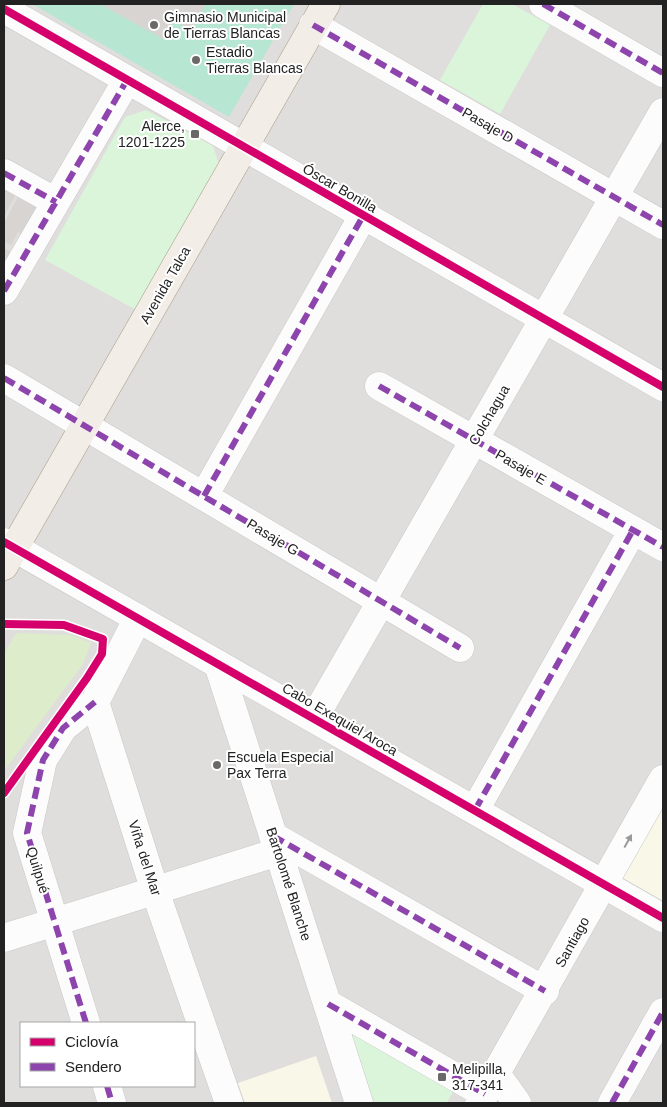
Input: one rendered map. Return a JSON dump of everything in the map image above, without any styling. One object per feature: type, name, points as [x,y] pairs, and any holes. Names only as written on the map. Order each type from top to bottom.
[{"type":"main road","name":"Avenida Talca","points":[[7,552],[85,425],[319,15]]},
{"type":"street","points":[[543,4],[663,73]]},
{"type":"street","name":"Óscar Bonilla","points":[[4,9],[663,387]]},
{"type":"street","name":"Pasaje D","points":[[319,15],[614,197],[663,225]]},
{"type":"street","points":[[4,291],[127,80]]},
{"type":"street","name":"Colchagua","points":[[314,718],[663,112]]},
{"type":"street","points":[[4,173],[56,202]]},
{"type":"street","points":[[204,496],[363,216]]},
{"type":"street","name":"Pasaje G","points":[[4,378],[460,648]]},
{"type":"street","name":"Pasaje E","points":[[379,386],[663,548]]},
{"type":"street","points":[[475,810],[633,530]]},
{"type":"street","name":"Cabo Exequiel Aroca","points":[[7,552],[138,618],[663,918]]},
{"type":"street","points":[[94,702],[138,618]]},
{"type":"street","name":"Bartolomé Blanche","points":[[218,664],[359,1103]]},
{"type":"street","name":"Viña del Mar","points":[[94,702],[155,890],[228,1103]]},
{"type":"street","name":"Quilpué","points":[[86,1022],[27,833],[43,760],[64,728],[94,702]]},
{"type":"street","name":"Santiago","points":[[487,1091],[663,779]]},
{"type":"street","points":[[4,938],[155,890],[276,844],[545,991]]},
{"type":"street","points":[[328,1004],[487,1091],[517,1103]]},
{"type":"street","points":[[612,1103],[663,1012]]},
{"type":"street","points":[[107,1087],[112,1103]]},
{"type":"shaded area","points":[[4,4],[663,4],[663,1103],[4,1103]]},
{"type":"shaded area","points":[[663,801],[663,901],[621,877]]},
{"type":"shaded area","points":[[316,1056],[332,1103],[245,1103],[238,1083]]},
{"type":"green space","name":"Estadio Tierras Blancas","points":[[32,4],[294,4],[229,117]]},
{"type":"green space","points":[[483,4],[512,4],[550,25],[500,114],[440,80]]},
{"type":"green space","points":[[146,110],[213,146],[219,164],[138,311],[45,260],[125,117]]},
{"type":"green space","points":[[16,633],[71,635],[91,643],[83,664],[4,771],[4,654]]},
{"type":"green space","points":[[345,1027],[455,1088],[447,1103],[367,1103]]},
{"type":"building","name":"Gimnasio Municipal de Tierras Blancas","points":[[100,4],[206,4],[191,30],[173,20],[163,39]]},
{"type":"building","points":[[4,190],[15,196],[4,216]]},
{"type":"building","points":[[18,197],[39,209],[25,236],[18,232],[11,245],[4,242],[4,223]]},
{"type":"building","points":[[4,248],[14,254],[4,273]]},
{"type":"marked path","points":[[543,4],[663,73]]},
{"type":"marked path","points":[[313,25],[663,225]]},
{"type":"marked path","points":[[4,291],[127,80]]},
{"type":"marked path","points":[[4,173],[56,202]]},
{"type":"marked path","points":[[204,496],[363,216]]},
{"type":"marked path","points":[[4,378],[460,648]]},
{"type":"marked path","points":[[379,386],[663,547]]},
{"type":"marked path","points":[[475,810],[633,530]]},
{"type":"marked path","points":[[86,1022],[27,833],[43,760],[63,728],[95,702]]},
{"type":"marked path","points":[[273,836],[545,991]]},
{"type":"marked path","points":[[328,1004],[485,1094]]},
{"type":"marked path","points":[[612,1103],[663,1012]]},
{"type":"marked path","points":[[107,1087],[112,1103]]},
{"type":"cycle path","points":[[4,9],[663,387]]},
{"type":"cycle path","points":[[4,542],[663,918]]},
{"type":"cycle path","points":[[4,624],[64,625],[103,639],[102,654],[87,678],[4,793]]},
{"type":"place","name":"Gimnasio Municipal de Tierras Blancas","points":[[154,25]]},
{"type":"place","name":"Estadio Tierras Blancas","points":[[196,60]]},
{"type":"place","name":"Alerce, 1201-1225","points":[[195,134]]},
{"type":"place","name":"Escuela Especial Pax Terra","points":[[217,765]]},
{"type":"place","name":"Melipilla, 317-341","points":[[442,1077]]}]
